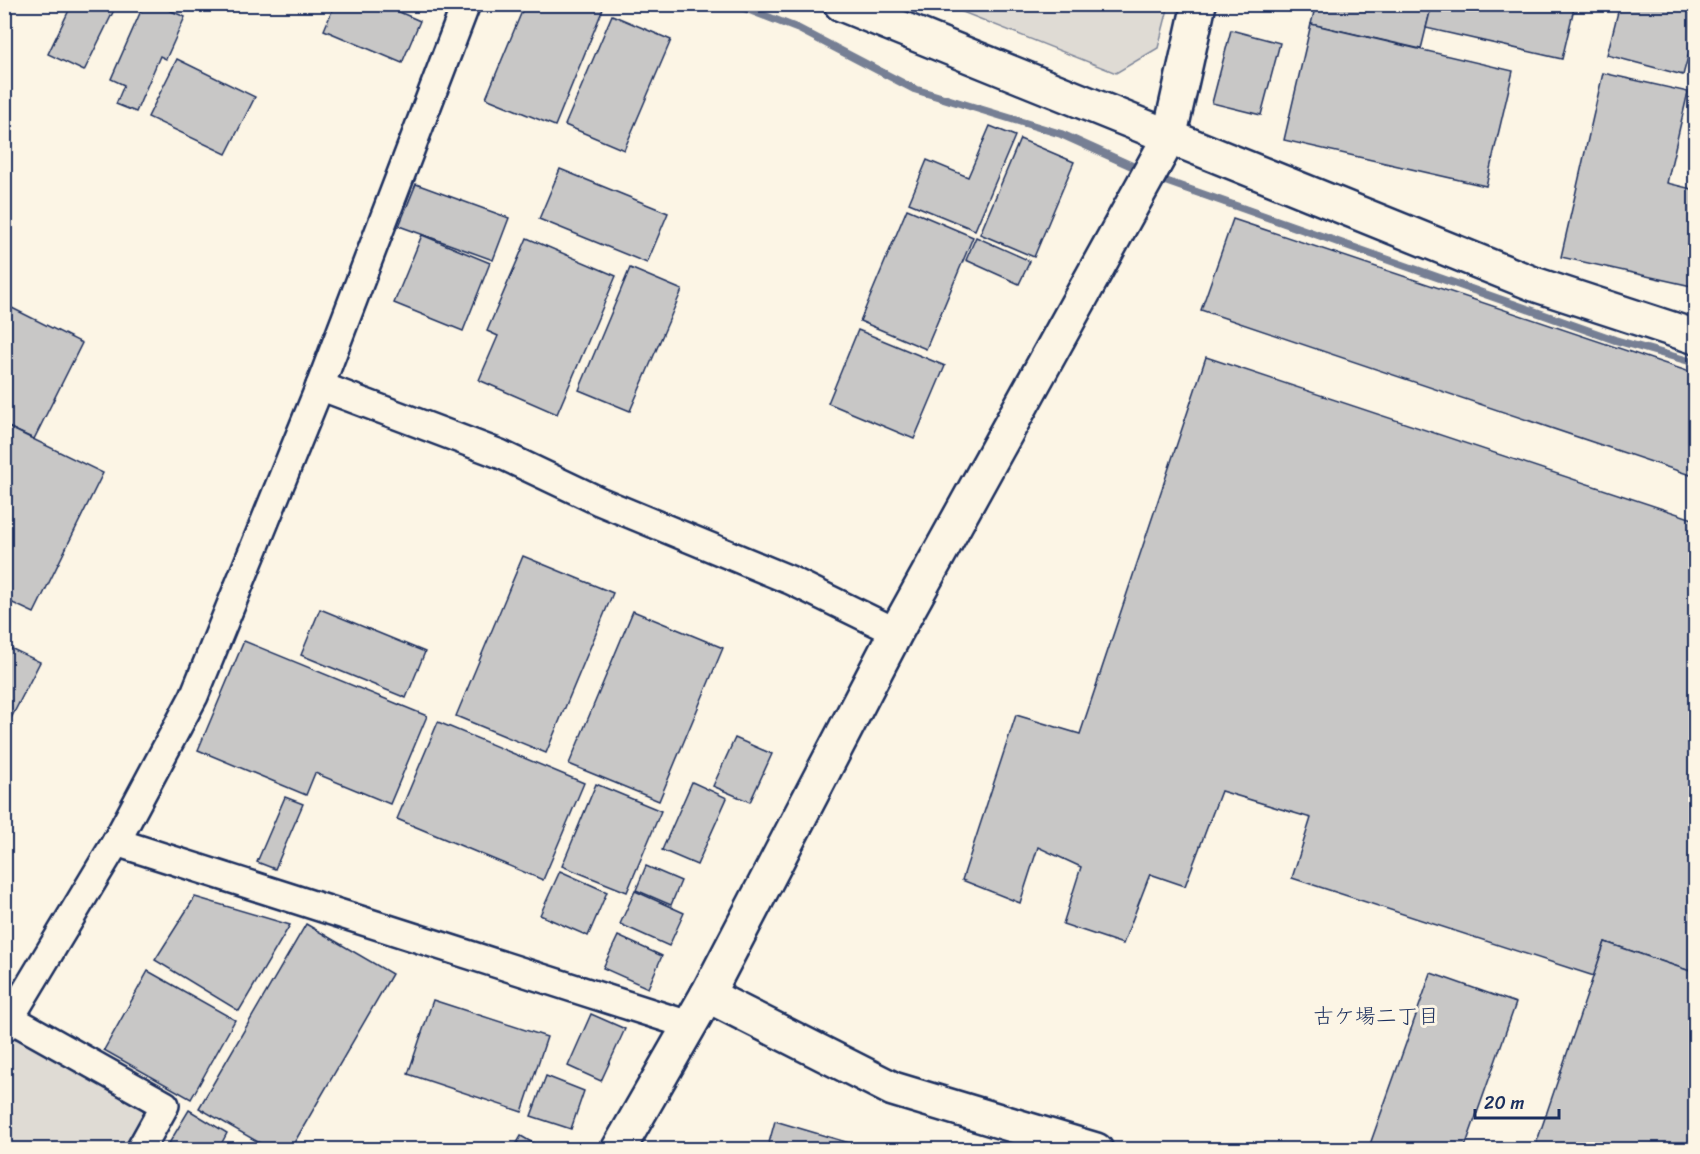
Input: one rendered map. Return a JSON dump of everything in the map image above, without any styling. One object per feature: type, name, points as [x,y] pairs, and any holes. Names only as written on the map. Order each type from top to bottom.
[{"type":"street","points":[[140,1149],[165,1105],[7,1023],[116,842],[194,696],[320,386],[466,4]]},
{"type":"street","points":[[841,4],[1534,284],[1695,336]]},
{"type":"street","points":[[618,1149],[707,995],[896,632],[1168,138],[1199,4]]},
{"type":"street","points":[[320,386],[500,454],[599,501],[790,580],[896,632]]},
{"type":"street","points":[[116,842],[689,1025]]},
{"type":"street","points":[[707,995],[893,1089],[1096,1149]]},
{"type":"shaded area","points":[[945,5],[1169,5],[1158,48],[1116,73]]},
{"type":"shaded area","points":[[23,1036],[140,1099],[144,1113],[123,1149],[5,1150],[5,1050],[9,1041]]},
{"type":"building","points":[[72,4],[117,4],[84,71],[48,54]]},
{"type":"building","points":[[144,4],[155,4],[185,17],[166,59],[160,56],[136,112],[116,104],[124,85],[111,79]]},
{"type":"building","points":[[335,4],[381,4],[420,21],[402,63],[324,30]]},
{"type":"building","points":[[525,4],[605,4],[555,126],[486,98]]},
{"type":"building","points":[[1316,4],[1432,4],[1421,49],[1311,24]]},
{"type":"building","points":[[1432,4],[1575,4],[1562,59],[1426,28]]},
{"type":"building","points":[[1620,4],[1669,4],[1696,12],[1696,28],[1683,75],[1607,55]]},
{"type":"building","points":[[612,15],[671,40],[624,150],[565,125]]},
{"type":"building","points":[[1311,24],[1513,71],[1486,186],[1284,140]]},
{"type":"building","points":[[1231,30],[1280,43],[1261,115],[1212,103]]},
{"type":"building","points":[[177,59],[255,97],[226,154],[148,117]]},
{"type":"building","points":[[1603,73],[1688,92],[1667,183],[1696,190],[1696,287],[1561,257]]},
{"type":"building","points":[[990,126],[1015,136],[975,230],[909,203],[927,160],[968,177]]},
{"type":"building","points":[[1020,139],[1074,162],[1034,257],[980,234]]},
{"type":"building","points":[[560,169],[668,213],[647,263],[539,219]]},
{"type":"building","points":[[416,184],[509,218],[493,260],[399,226]]},
{"type":"building","points":[[907,209],[973,237],[926,349],[860,321]]},
{"type":"building","points":[[1233,219],[1696,374],[1696,477],[1201,310]]},
{"type":"building","points":[[422,235],[490,263],[463,331],[394,303]]},
{"type":"building","points":[[976,237],[1030,261],[1019,284],[966,260]]},
{"type":"building","points":[[527,238],[616,276],[557,414],[479,380],[498,336],[487,331]]},
{"type":"building","points":[[630,268],[682,290],[630,411],[579,390]]},
{"type":"building","points":[[4,304],[82,343],[34,439],[4,425]]},
{"type":"building","points":[[858,330],[945,366],[914,439],[828,403]]},
{"type":"building","points":[[1206,357],[1696,520],[1696,973],[1605,942],[1594,976],[1292,878],[1311,818],[1221,791],[1185,886],[1150,874],[1123,944],[1063,924],[1081,867],[1038,847],[1020,903],[962,880],[1016,715],[1080,734]]},
{"type":"building","points":[[4,425],[103,473],[34,613],[4,599]]},
{"type":"building","points":[[523,556],[613,593],[546,753],[456,716]]},
{"type":"building","points":[[320,609],[425,652],[406,698],[301,655]]},
{"type":"building","points":[[633,611],[723,648],[659,801],[569,764]]},
{"type":"building","points":[[244,641],[427,716],[390,804],[315,773],[306,795],[198,750]]},
{"type":"building","points":[[4,645],[40,662],[4,732]]},
{"type":"building","points":[[438,722],[584,783],[543,880],[397,819]]},
{"type":"building","points":[[735,738],[772,754],[750,802],[713,786]]},
{"type":"building","points":[[692,782],[727,798],[697,865],[662,850]]},
{"type":"building","points":[[596,784],[661,811],[627,892],[562,866]]},
{"type":"building","points":[[285,797],[303,804],[275,869],[257,862]]},
{"type":"building","points":[[646,866],[681,881],[671,905],[636,890]]},
{"type":"building","points":[[560,871],[607,892],[588,936],[540,915]]},
{"type":"building","points":[[635,891],[684,913],[669,946],[620,924]]},
{"type":"building","points":[[195,897],[290,925],[239,1011],[155,960]]},
{"type":"building","points":[[306,924],[392,974],[290,1150],[272,1150],[199,1108]]},
{"type":"building","points":[[618,936],[662,956],[648,988],[603,968]]},
{"type":"building","points":[[1605,942],[1696,973],[1696,1150],[1534,1150]]},
{"type":"building","points":[[148,971],[235,1020],[191,1099],[104,1050]]},
{"type":"building","points":[[1431,973],[1516,1003],[1464,1150],[1368,1150]]},
{"type":"building","points":[[433,1000],[547,1037],[522,1112],[408,1074]]},
{"type":"building","points":[[591,1014],[625,1029],[601,1081],[568,1066]]},
{"type":"building","points":[[546,1076],[584,1091],[571,1129],[531,1116]]},
{"type":"building","points":[[189,1110],[227,1133],[218,1150],[165,1150]]},
{"type":"building","points":[[775,1121],[873,1150],[767,1150]]},
{"type":"building","points":[[521,1136],[545,1150],[513,1150]]},
{"type":"waterway","points":[[734,4],[799,29],[914,89],[1061,134],[1143,171]]},
{"type":"waterway","points":[[1154,177],[1615,340],[1696,363]]},
{"type":"district","name":"古ケ場二丁目","points":[[1376,1016]]}]
